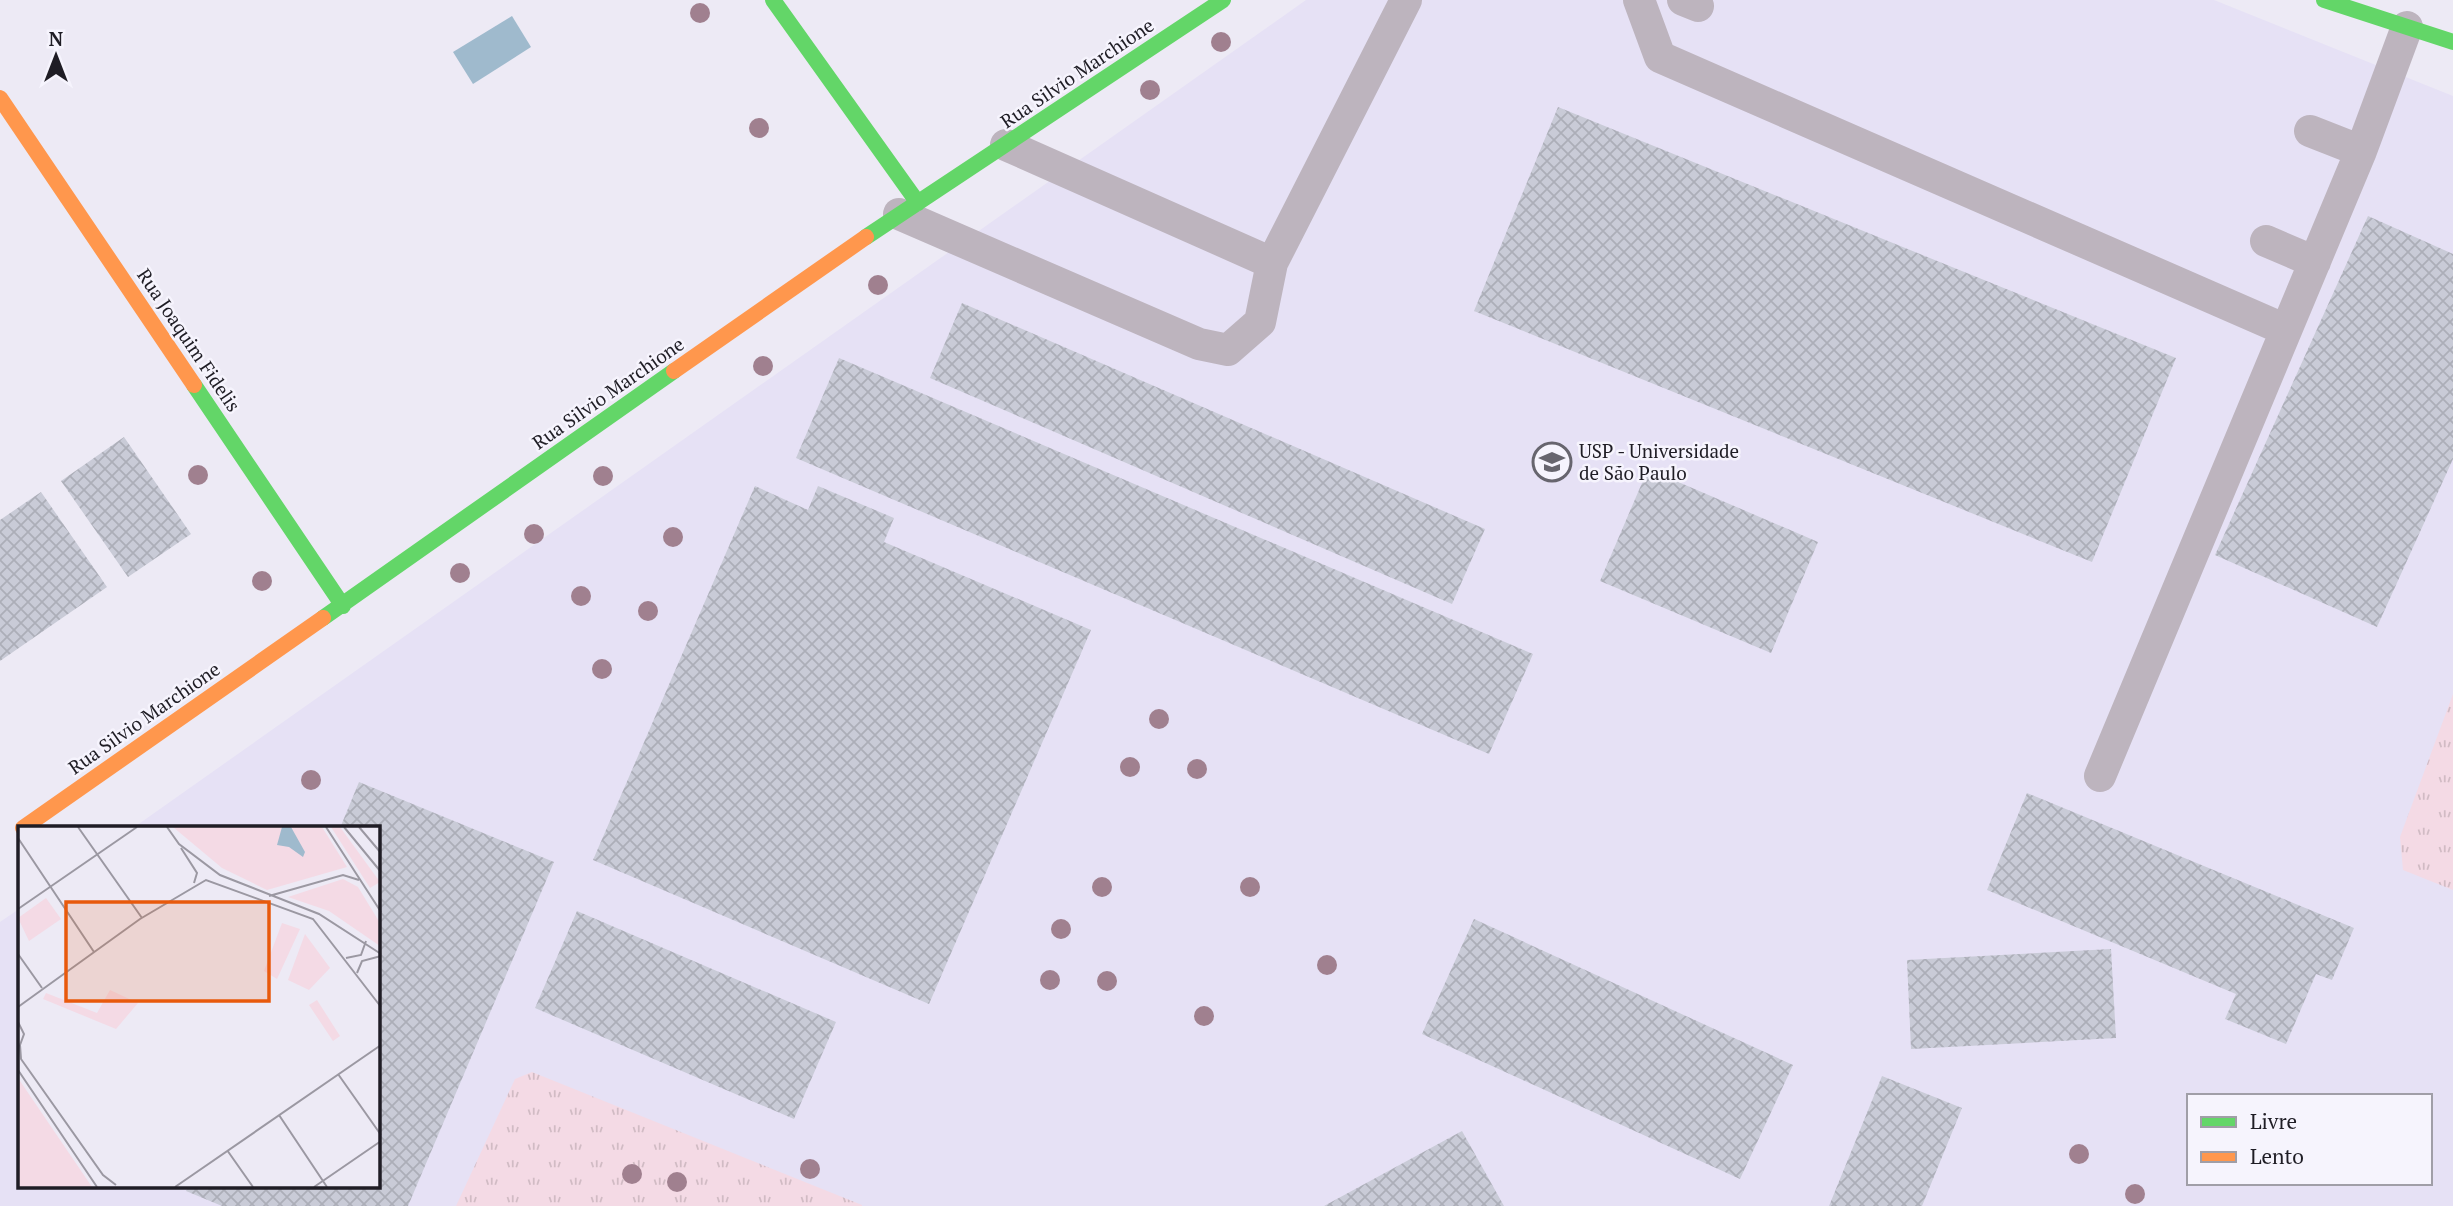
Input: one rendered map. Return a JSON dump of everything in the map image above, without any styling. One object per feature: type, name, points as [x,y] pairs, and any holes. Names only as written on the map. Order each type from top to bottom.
[{"type":"street","points":[[773,0],[908,209]]},
{"type":"street","name":"Rua Silvio Marchione","points":[[26,826],[908,209],[1223,0]]},
{"type":"street","points":[[2324,0],[2453,42]]},
{"type":"street","name":"Rua Joaquim Fidelis","points":[[0,99],[343,606]]},
{"type":"lane","points":[[908,209],[1199,344],[1228,350],[1261,322],[1272,262],[1406,0]]},
{"type":"lane","points":[[1639,0],[1660,57],[2286,330]]},
{"type":"lane","points":[[2100,776],[2361,151],[2407,27]]},
{"type":"lane","points":[[2310,131],[2361,151]]},
{"type":"lane","points":[[1006,145],[1272,262]]},
{"type":"lane","points":[[2266,241],[2315,262]]},
{"type":"shaded area","name":"USP - Universidade de São Paulo","points":[[1306,0],[2214,0],[2453,96],[2453,1206],[0,1206],[0,922],[18,910],[18,1188],[380,1188],[380,826],[136,826]]},
{"type":"green space","points":[[2453,694],[2453,890],[2403,870],[2400,837]]},
{"type":"green space","points":[[532,1072],[862,1206],[456,1206],[515,1079]]},
{"type":"water","points":[[512,16],[531,47],[473,84],[453,52]]},
{"type":"building","points":[[1558,107],[2176,358],[2092,562],[1474,311]]},
{"type":"building","points":[[2368,216],[2453,254],[2453,459],[2377,627],[2215,555]]},
{"type":"building","points":[[962,303],[1485,529],[1452,604],[930,378]]},
{"type":"building","points":[[839,358],[1533,654],[1489,754],[796,458]]},
{"type":"building","points":[[124,437],[191,534],[128,577],[61,481]]},
{"type":"building","points":[[1648,469],[1818,542],[1771,653],[1600,581]]},
{"type":"building","points":[[755,486],[808,510],[818,486],[894,518],[884,542],[1091,630],[929,1004],[593,860]]},
{"type":"building","points":[[41,492],[107,587],[0,661],[0,520]]},
{"type":"building","points":[[359,782],[554,862],[408,1206],[222,1206],[186,1191],[188,1188],[380,1188],[380,826],[341,826]]},
{"type":"building","points":[[2027,793],[2354,928],[2332,980],[2316,974],[2286,1044],[2225,1019],[2236,994],[1987,890]]},
{"type":"building","points":[[577,911],[836,1022],[794,1119],[535,1008]]},
{"type":"building","points":[[1474,919],[1793,1065],[1740,1179],[1422,1034]]},
{"type":"building","points":[[2111,949],[2116,1038],[1911,1049],[1907,960]]},
{"type":"building","points":[[1882,1076],[1962,1108],[1922,1206],[1829,1206]]},
{"type":"building","points":[[1462,1131],[1504,1206],[1324,1206]]},
{"type":"traffic: fast","points":[[773,0],[918,203]]},
{"type":"traffic: fast","points":[[866,237],[1223,0]]},
{"type":"traffic: fast","points":[[2324,0],[2453,42]]},
{"type":"traffic: fast","points":[[323,618],[674,371]]},
{"type":"traffic: fast","points":[[194,385],[343,606]]},
{"type":"traffic: slow","points":[[0,98],[194,385]]},
{"type":"traffic: slow","points":[[674,371],[866,237]]},
{"type":"traffic: slow","points":[[26,826],[323,618]]},
{"type":"place","name":"USP - Universidade de São Paulo","points":[[1552,462]]}]
